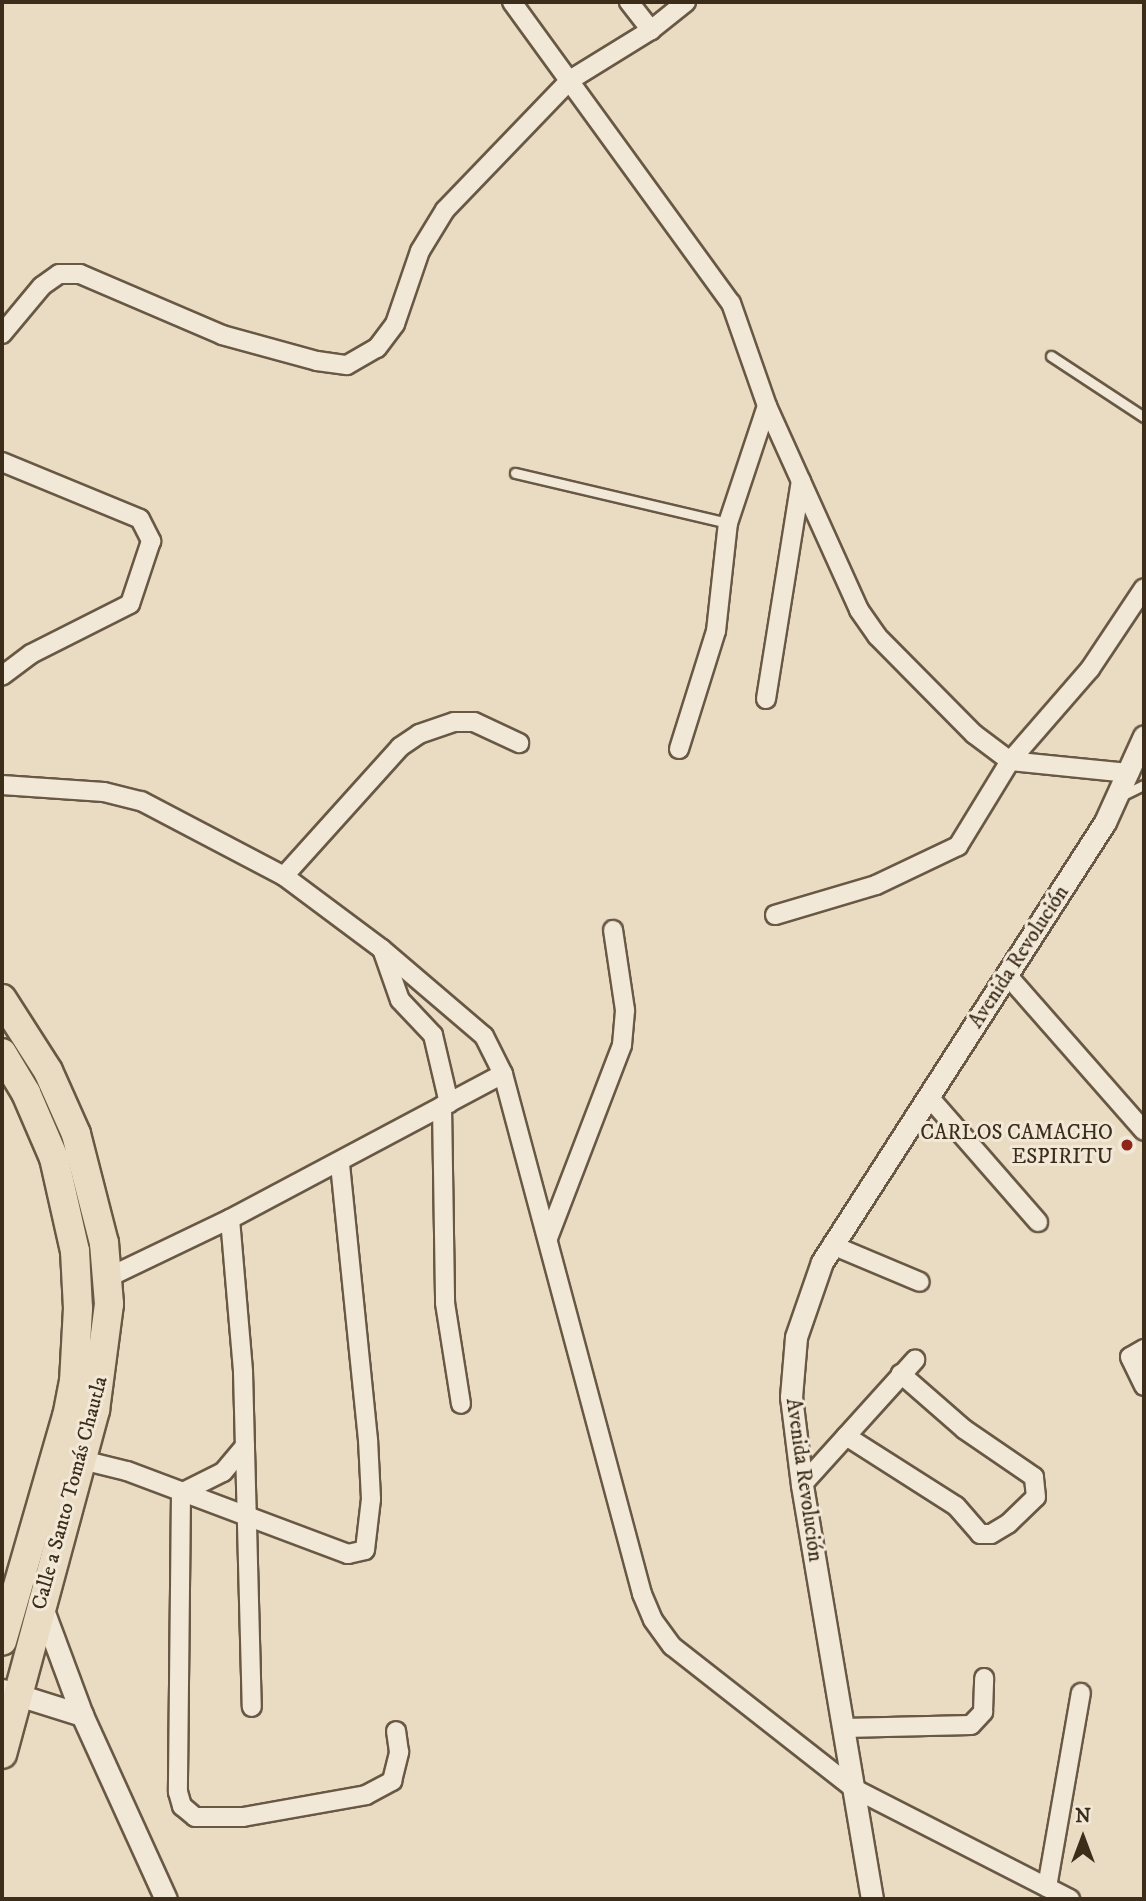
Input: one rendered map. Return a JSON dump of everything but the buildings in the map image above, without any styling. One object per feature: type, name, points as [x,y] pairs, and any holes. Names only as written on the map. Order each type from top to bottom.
[{"type":"main road","name":"Calle a Santo Tomás Chautla","points":[[2,999],[48,1071],[76,1134],[99,1215],[109,1277],[103,1368],[82,1460],[41,1604],[9,1692],[2,1754]]},
{"type":"main road","name":"Calle a Santo Tomás Chautla","points":[[2,1053],[26,1093],[54,1158],[75,1251],[78,1308],[74,1381],[67,1416],[2,1641]]},
{"type":"street","points":[[512,2],[731,303],[767,406],[859,610],[877,636],[982,741],[1010,761],[1137,779]]},
{"type":"street","points":[[629,2],[651,30]]},
{"type":"street","points":[[2,334],[41,286],[60,274],[80,274],[222,335],[317,361],[347,365],[377,348],[395,324],[420,251],[444,210],[570,80],[651,30],[686,2]]},
{"type":"street","points":[[679,749],[716,631],[728,523],[767,406]]},
{"type":"street","points":[[2,463],[140,519],[151,541],[130,604],[31,654],[2,676]]},
{"type":"street","points":[[766,699],[801,481]]},
{"type":"street","points":[[775,915],[876,885],[944,855],[957,846],[1010,761],[1090,669],[1144,588]]},
{"type":"street","points":[[285,876],[400,747],[419,734],[454,722],[474,722],[519,743]]},
{"type":"street","name":"Avenida Revolución","points":[[872,1899],[802,1485],[791,1397],[796,1337],[810,1287],[832,1245],[1120,797],[1137,779],[1144,736]]},
{"type":"street","points":[[2,785],[104,792],[141,801],[285,876],[382,949],[484,1036],[503,1074],[642,1594],[653,1620],[672,1646],[853,1788],[1070,1899]]},
{"type":"street","points":[[548,1238],[622,1045],[625,1010],[613,930]]},
{"type":"street","points":[[382,949],[400,1000],[437,1043],[445,1104],[445,1303],[461,1404]]},
{"type":"street","points":[[1008,975],[1144,1131]]},
{"type":"street","points":[[109,1277],[230,1219],[503,1074]]},
{"type":"street","points":[[929,1097],[1038,1222]]},
{"type":"street","points":[[82,1460],[127,1471],[348,1554],[365,1550],[369,1543],[368,1440],[340,1162]]},
{"type":"street","points":[[230,1219],[239,1285],[252,1707]]},
{"type":"street","points":[[832,1245],[920,1282]]},
{"type":"street","points":[[1144,1349],[1130,1357],[1144,1386]]},
{"type":"street","points":[[802,1485],[915,1360]]},
{"type":"street","points":[[846,1436],[956,1506],[980,1534],[991,1534],[1009,1523],[1035,1497],[1034,1477],[964,1429],[901,1374]]},
{"type":"street","points":[[180,1493],[223,1472],[245,1446]]},
{"type":"street","points":[[180,1493],[178,1792],[185,1810],[195,1817],[243,1817],[384,1789],[397,1768],[396,1731]]},
{"type":"street","points":[[21,1571],[41,1604],[82,1716],[166,1899]]},
{"type":"street","points":[[844,1728],[971,1725],[984,1712],[985,1678]]},
{"type":"street","points":[[9,1692],[82,1716]]},
{"type":"street","points":[[1047,1887],[1081,1693]]},
{"type":"lane","points":[[1051,356],[1144,417]]},
{"type":"lane","points":[[515,473],[728,523]]},
{"type":"place","name":"CARLOS CAMACHO ESPIRITU","points":[[1127,1145]]}]
